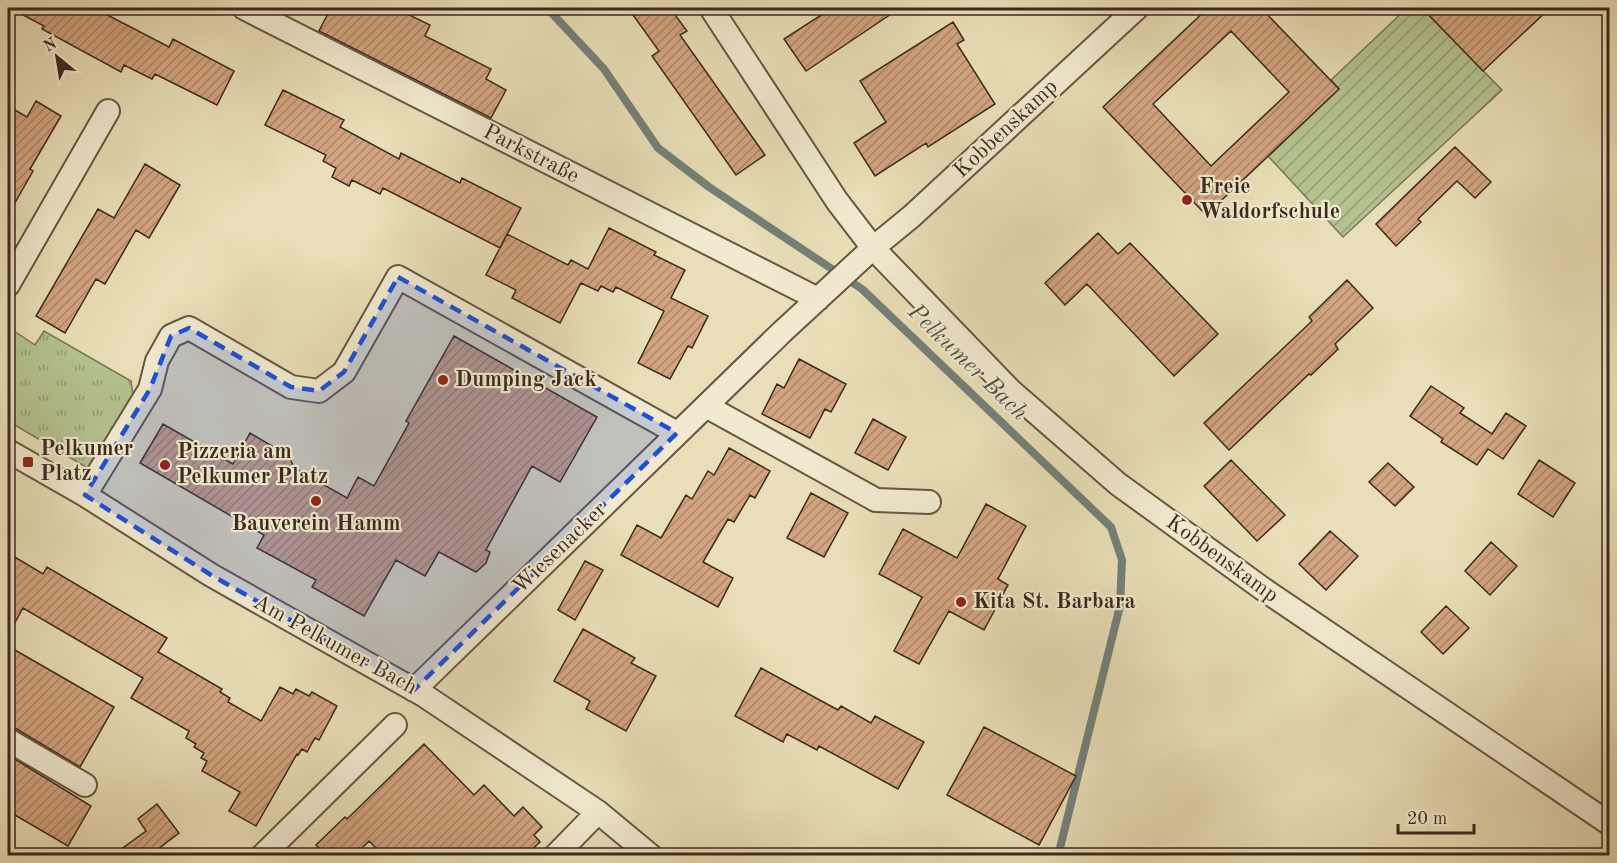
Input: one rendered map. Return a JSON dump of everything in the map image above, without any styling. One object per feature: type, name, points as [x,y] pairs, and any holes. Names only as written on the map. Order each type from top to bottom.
[{"type":"street","name":"Parkstraße","points":[[244,8],[824,293]]},
{"type":"street","name":"Kobbenskamp","points":[[711,8],[837,201],[873,248],[1010,390],[1119,484],[1263,589],[1610,824]]},
{"type":"street","name":"Kobbenskamp","points":[[873,248],[912,216],[1137,8]]},
{"type":"street","points":[[8,285],[108,111]]},
{"type":"street","name":"Wiesenacker","points":[[414,690],[706,406],[873,248]]},
{"type":"street","points":[[85,495],[150,389],[157,360],[171,336],[189,328],[291,387],[319,391],[344,372],[398,277],[677,434]]},
{"type":"street","points":[[706,406],[876,500],[929,502]]},
{"type":"street","name":"Am Pelkumer Bach","points":[[8,451],[85,495],[211,575],[414,690],[598,812],[651,855]]},
{"type":"street","points":[[262,855],[395,725]]},
{"type":"street","points":[[8,740],[85,785]]},
{"type":"street","points":[[555,855],[598,812]]},
{"type":"highlighted area","points":[[398,277],[677,433],[414,690],[211,575],[85,495],[150,389],[171,336],[189,328],[291,387],[319,391],[344,372]]},
{"type":"green space","points":[[1407,8],[1422,8],[1502,90],[1343,237],[1268,156],[1339,89],[1331,80]]},
{"type":"green space","points":[[8,327],[35,345],[44,331],[131,381],[134,401],[91,470],[8,421]]},
{"type":"building","points":[[10,8],[94,8],[169,47],[173,39],[234,71],[217,105],[155,74],[152,79],[124,65],[121,72],[42,29],[44,26]]},
{"type":"building","points":[[331,8],[395,8],[430,25],[425,36],[491,69],[486,79],[506,90],[491,118],[319,31]]},
{"type":"building","points":[[628,8],[670,8],[687,31],[680,35],[765,155],[736,175],[652,56],[659,51]]},
{"type":"building","points":[[832,8],[900,8],[806,71],[784,39]]},
{"type":"building","points":[[1208,8],[1261,8],[1339,89],[1206,215],[1103,107]],"holes":[[[1231,31],[1289,92],[1211,166],[1153,104]]]},
{"type":"building","points":[[1422,8],[1550,8],[1483,71]]},
{"type":"building","points":[[953,22],[964,40],[957,44],[995,104],[928,147],[926,143],[875,176],[854,143],[886,122],[860,81]]},
{"type":"building","points":[[283,90],[344,120],[340,127],[399,159],[401,153],[460,183],[462,178],[521,208],[500,248],[383,188],[380,194],[352,180],[349,186],[332,177],[336,168],[323,161],[326,155],[265,125]]},
{"type":"building","points":[[36,101],[61,116],[30,169],[33,171],[8,215],[8,106],[27,117]]},
{"type":"building","points":[[1455,147],[1491,182],[1475,198],[1457,181],[1418,219],[1421,222],[1396,246],[1376,224]]},
{"type":"building","points":[[145,164],[180,185],[149,238],[136,230],[105,284],[96,279],[65,333],[36,316],[98,209],[114,218]]},
{"type":"building","points":[[609,228],[656,252],[654,255],[685,270],[671,298],[708,316],[692,348],[688,346],[670,379],[638,363],[664,311],[616,287],[613,292],[601,286],[598,291],[581,283],[560,323],[512,298],[516,290],[486,275],[507,234],[568,265],[571,260],[588,269]]},
{"type":"building","points":[[1098,233],[1118,254],[1130,243],[1218,334],[1174,376],[1087,284],[1065,305],[1045,283]]},
{"type":"building","points":[[1347,280],[1373,308],[1335,344],[1338,349],[1229,450],[1204,423],[1312,321],[1309,317]]},
{"type":"building","points":[[454,336],[597,417],[560,482],[532,466],[486,550],[490,552],[486,563],[476,572],[439,552],[425,576],[396,560],[364,616],[312,587],[316,580],[257,548],[264,535],[140,463],[163,424],[233,464],[250,433],[289,456],[294,468],[347,498],[358,477],[374,486],[409,423],[406,421]]},
{"type":"building","points":[[799,359],[846,384],[831,412],[825,409],[810,438],[762,414],[777,384],[784,388]]},
{"type":"building","points":[[1431,386],[1464,408],[1460,413],[1492,434],[1506,413],[1526,426],[1503,459],[1488,449],[1477,465],[1441,442],[1443,439],[1410,416]]},
{"type":"building","points":[[873,419],[906,437],[888,470],[855,453]]},
{"type":"building","points":[[729,448],[770,471],[755,498],[750,495],[734,522],[728,519],[703,562],[733,578],[718,607],[621,555],[637,525],[661,538],[686,495],[692,499],[708,471],[714,475]]},
{"type":"building","points":[[1231,460],[1285,515],[1257,541],[1204,486]]},
{"type":"building","points":[[1539,460],[1575,483],[1553,517],[1518,494]]},
{"type":"building","points":[[1388,463],[1414,487],[1395,506],[1369,482]]},
{"type":"building","points":[[811,493],[848,513],[824,557],[787,538]]},
{"type":"building","points":[[986,504],[1026,526],[998,579],[1008,585],[984,630],[949,611],[919,664],[894,651],[922,597],[879,574],[903,529],[957,558]]},
{"type":"building","points":[[1330,531],[1358,556],[1326,590],[1299,564]]},
{"type":"building","points":[[1491,542],[1517,566],[1490,595],[1465,571]]},
{"type":"building","points":[[8,553],[43,574],[47,567],[167,638],[158,652],[222,689],[220,692],[230,698],[228,702],[261,721],[280,687],[293,694],[296,689],[309,696],[312,692],[337,706],[319,740],[315,738],[307,752],[302,749],[297,754],[256,826],[229,811],[240,792],[202,771],[207,761],[201,758],[204,753],[194,747],[196,744],[186,738],[189,731],[131,698],[143,678],[23,608],[8,635]]},
{"type":"building","points":[[585,561],[603,570],[575,620],[558,610]]},
{"type":"building","points":[[1446,606],[1469,628],[1443,654],[1421,632]]},
{"type":"building","points":[[583,629],[635,658],[631,663],[656,676],[626,731],[586,709],[590,701],[554,681]]},
{"type":"building","points":[[8,646],[114,707],[80,767],[15,728],[8,727]]},
{"type":"building","points":[[761,668],[838,710],[841,706],[871,723],[875,716],[924,742],[898,789],[819,746],[817,750],[787,734],[783,742],[735,716]]},
{"type":"building","points":[[984,727],[1076,776],[1039,845],[947,795]]},
{"type":"building","points":[[424,744],[474,795],[484,785],[514,816],[523,807],[542,827],[534,835],[540,842],[526,855],[383,855],[369,841],[355,855],[326,855],[316,845],[345,817],[347,819]]},
{"type":"building","points":[[8,755],[91,806],[68,846],[8,811]]},
{"type":"building","points":[[157,804],[179,833],[150,855],[113,855],[146,831],[138,819]]},
{"type":"waterway","name":"Pelkumer Bach","points":[[547,8],[604,69],[658,148],[709,187],[862,289],[1111,527],[1122,560],[1120,606],[1058,856]]},
{"type":"place","name":"Freie Waldorfschule","points":[[1187,200]]},
{"type":"place","name":"Dumping Jack","points":[[443,380]]},
{"type":"place","name":"Pelkumer Platz","points":[[28,462]]},
{"type":"place","name":"Pizzeria am Pelkumer Platz","points":[[165,465]]},
{"type":"place","name":"Bauverein Hamm","points":[[316,501]]},
{"type":"place","name":"Kita St. Barbara","points":[[961,602]]}]
